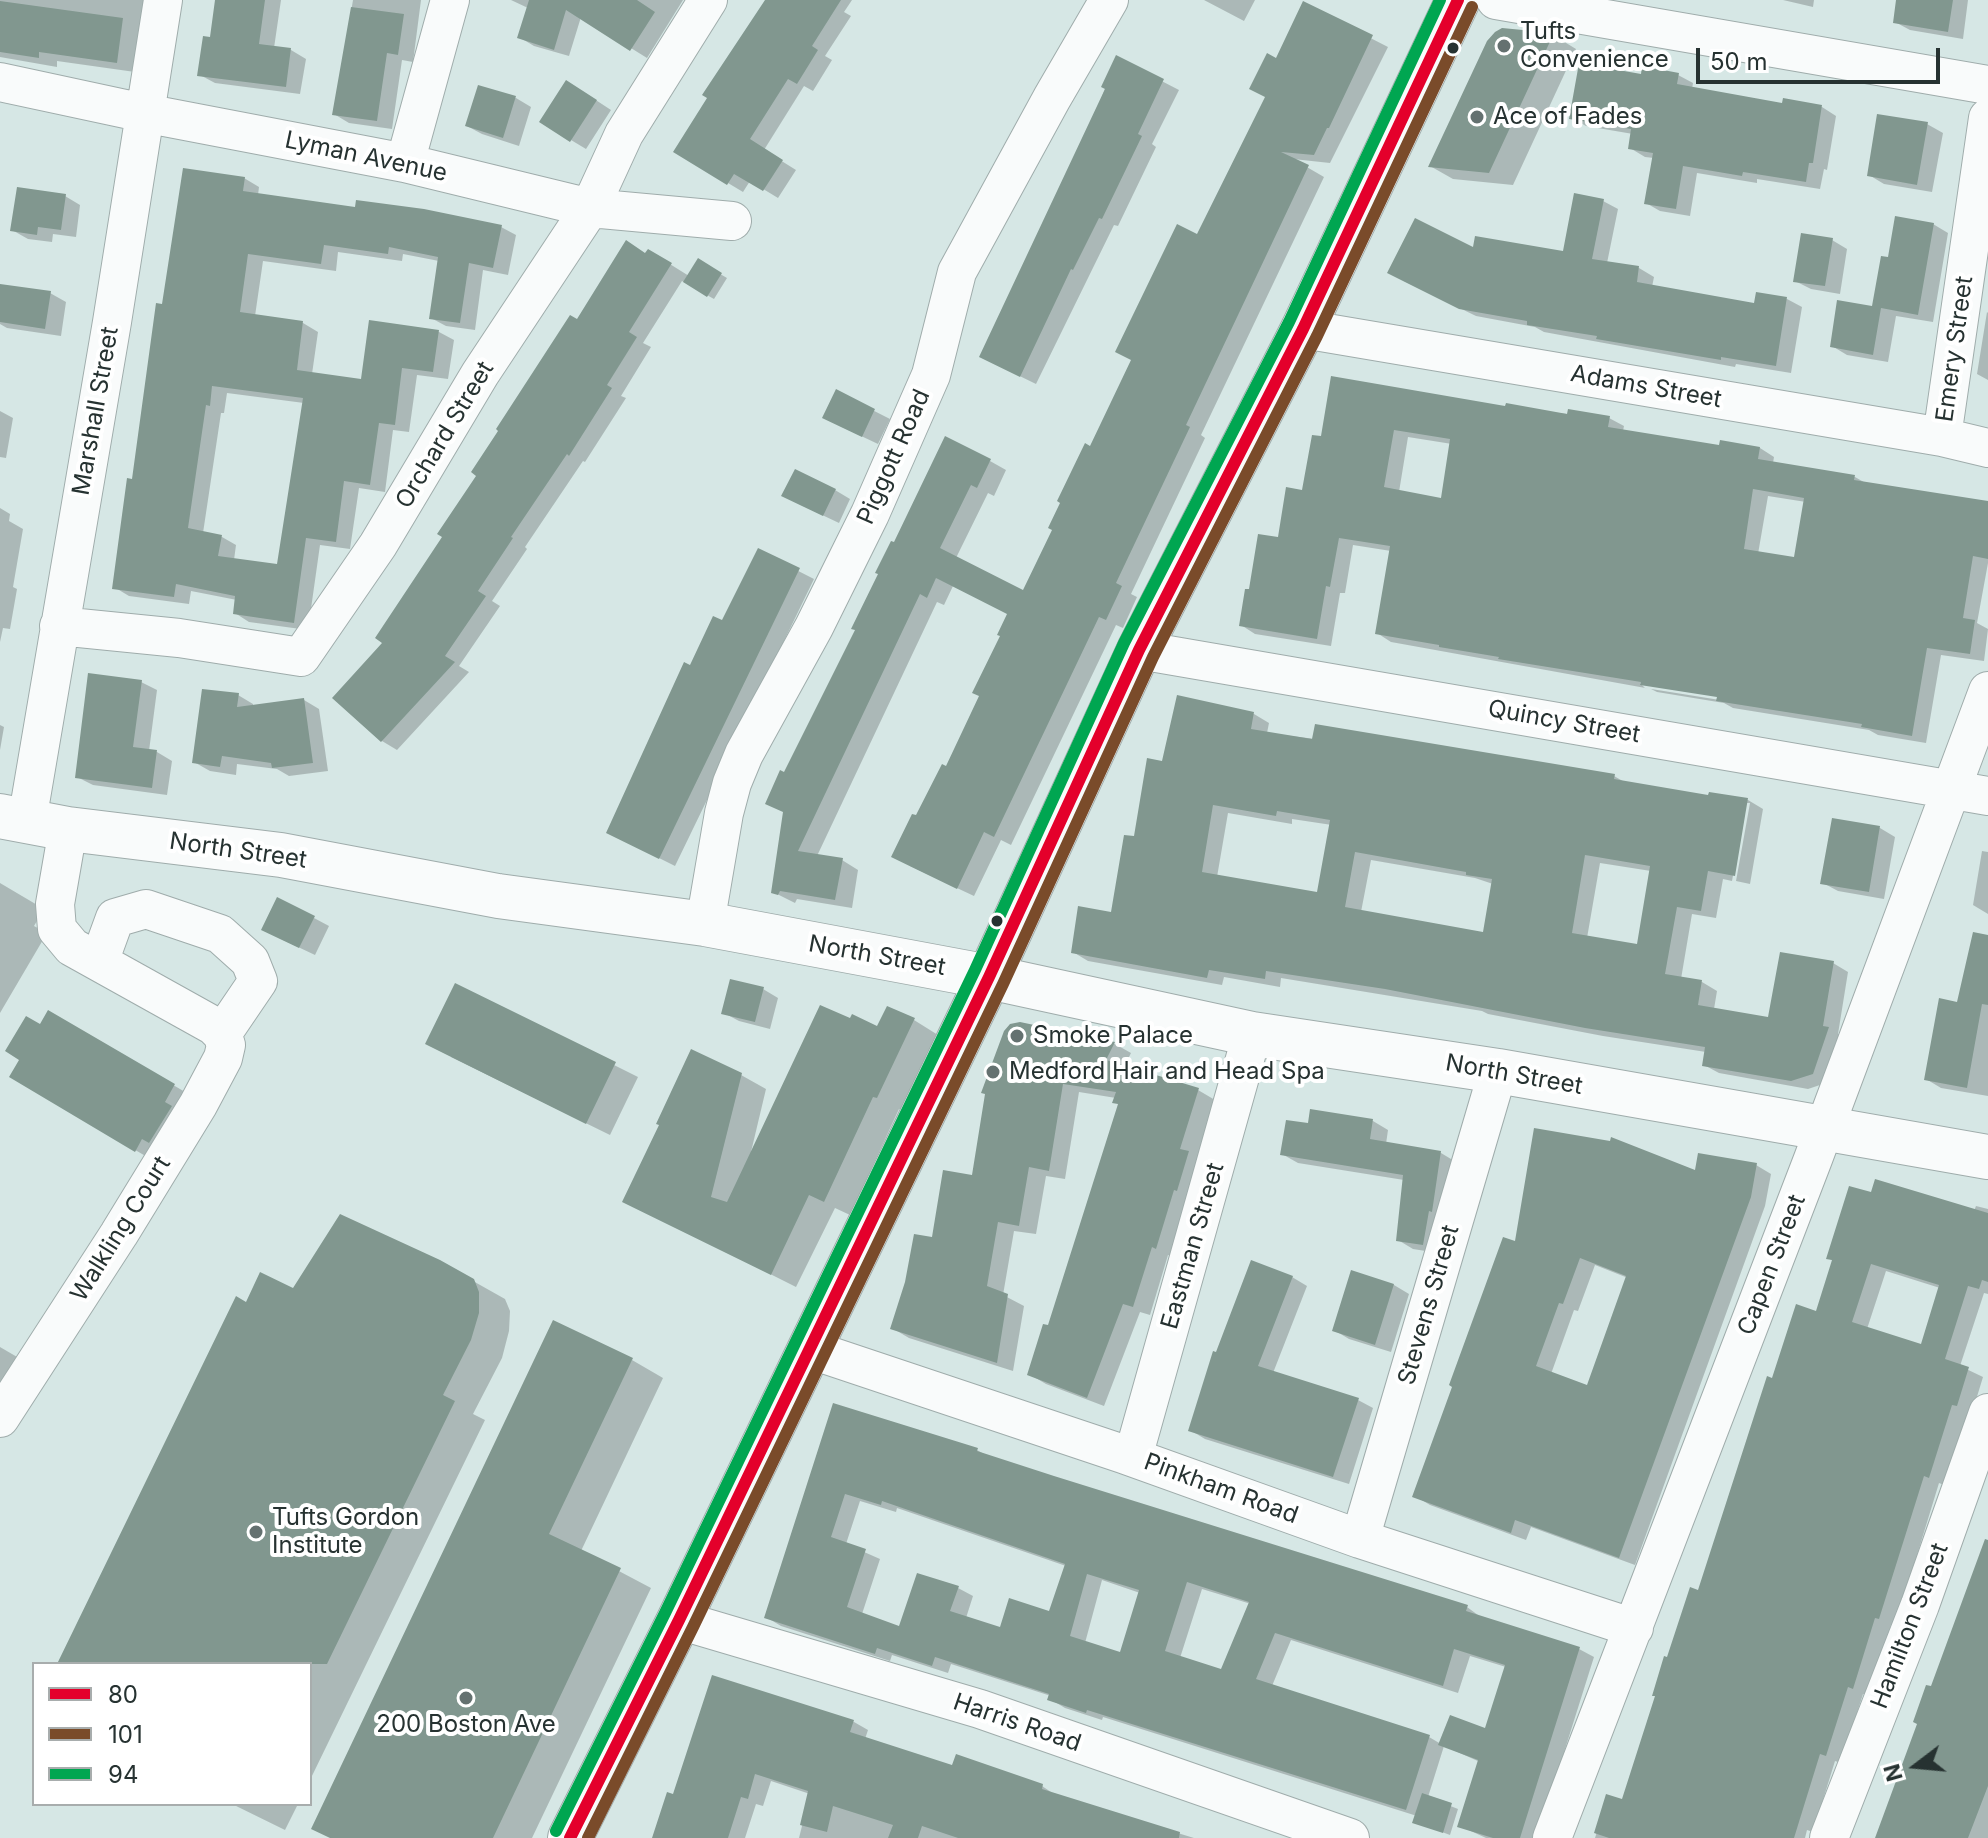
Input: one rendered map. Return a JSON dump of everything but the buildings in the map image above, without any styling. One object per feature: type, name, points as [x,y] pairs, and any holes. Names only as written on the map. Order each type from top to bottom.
[{"type":"main road","points":[[570,1838],[679,1620],[989,977],[1139,650],[1303,329],[1458,0]]},
{"type":"main road","name":"North Street","points":[[31,822],[281,855],[498,896],[705,924],[989,977],[1252,1034],[1498,1071],[1988,1157]]},
{"type":"street","name":"Marshall Street","points":[[99,962],[72,947],[57,929],[55,904],[31,822],[59,626],[112,322],[163,0]]},
{"type":"street","points":[[405,163],[450,0]]},
{"type":"street","name":"Orchard Street","points":[[59,626],[179,638],[301,657],[378,545],[480,374],[590,208],[624,134],[708,0]]},
{"type":"street","name":"Piggott Road","points":[[705,924],[724,813],[744,754],[814,627],[870,514],[931,375],[957,272],[1109,0]]},
{"type":"street","points":[[1496,0],[1988,85]]},
{"type":"street","name":"Lyman Avenue","points":[[0,82],[405,163],[590,208],[732,221]]},
{"type":"street","name":"Emery Street","points":[[1942,437],[1988,118]]},
{"type":"street","name":"Adams Street","points":[[1303,329],[1942,437],[1988,448]]},
{"type":"street","name":"Quincy Street","points":[[1139,650],[1970,792]]},
{"type":"street","name":"Capen Street","points":[[1552,1838],[1824,1130],[1970,792],[1988,691]]},
{"type":"street","points":[[146,909],[220,934],[250,961],[258,981],[222,1034],[185,1008],[99,962],[115,918],[146,909]]},
{"type":"street","name":"Walkling Court","points":[[0,1418],[198,1105],[223,1058],[226,1045],[222,1034]]},
{"type":"street","name":"Eastman Street","points":[[1133,1457],[1252,1034]]},
{"type":"street","name":"Stevens Street","points":[[1360,1539],[1498,1071]]},
{"type":"street","name":"Pinkham Road","points":[[809,1349],[1133,1457],[1360,1539],[1634,1628]]},
{"type":"street","name":"Hamilton Street","points":[[1829,1838],[1920,1605],[1988,1413]]},
{"type":"street","name":"Harris Road","points":[[679,1620],[980,1709],[1350,1838]]},
{"type":"transit line","name":"94","points":[[556,1831],[665,1613],[975,970],[1124,643],[1289,322],[1440,0]]},
{"type":"transit line","name":"80","points":[[570,1838],[679,1620],[989,977],[1139,650],[1303,329],[1458,0]]},
{"type":"transit line","name":"101","points":[[588,1838],[1003,984],[1153,657],[1317,336],[1472,7]]},
{"type":"place","name":"Tufts Convenience","points":[[1504,46]]},
{"type":"place","name":"Ace of Fades","points":[[1477,117]]},
{"type":"place","name":"Smoke Palace","points":[[1017,1036]]},
{"type":"place","name":"Medford Hair and Head Spa","points":[[993,1072]]},
{"type":"place","name":"Tufts Gordon Institute","points":[[256,1532]]},
{"type":"place","name":"200 Boston Ave","points":[[466,1698]]}]
